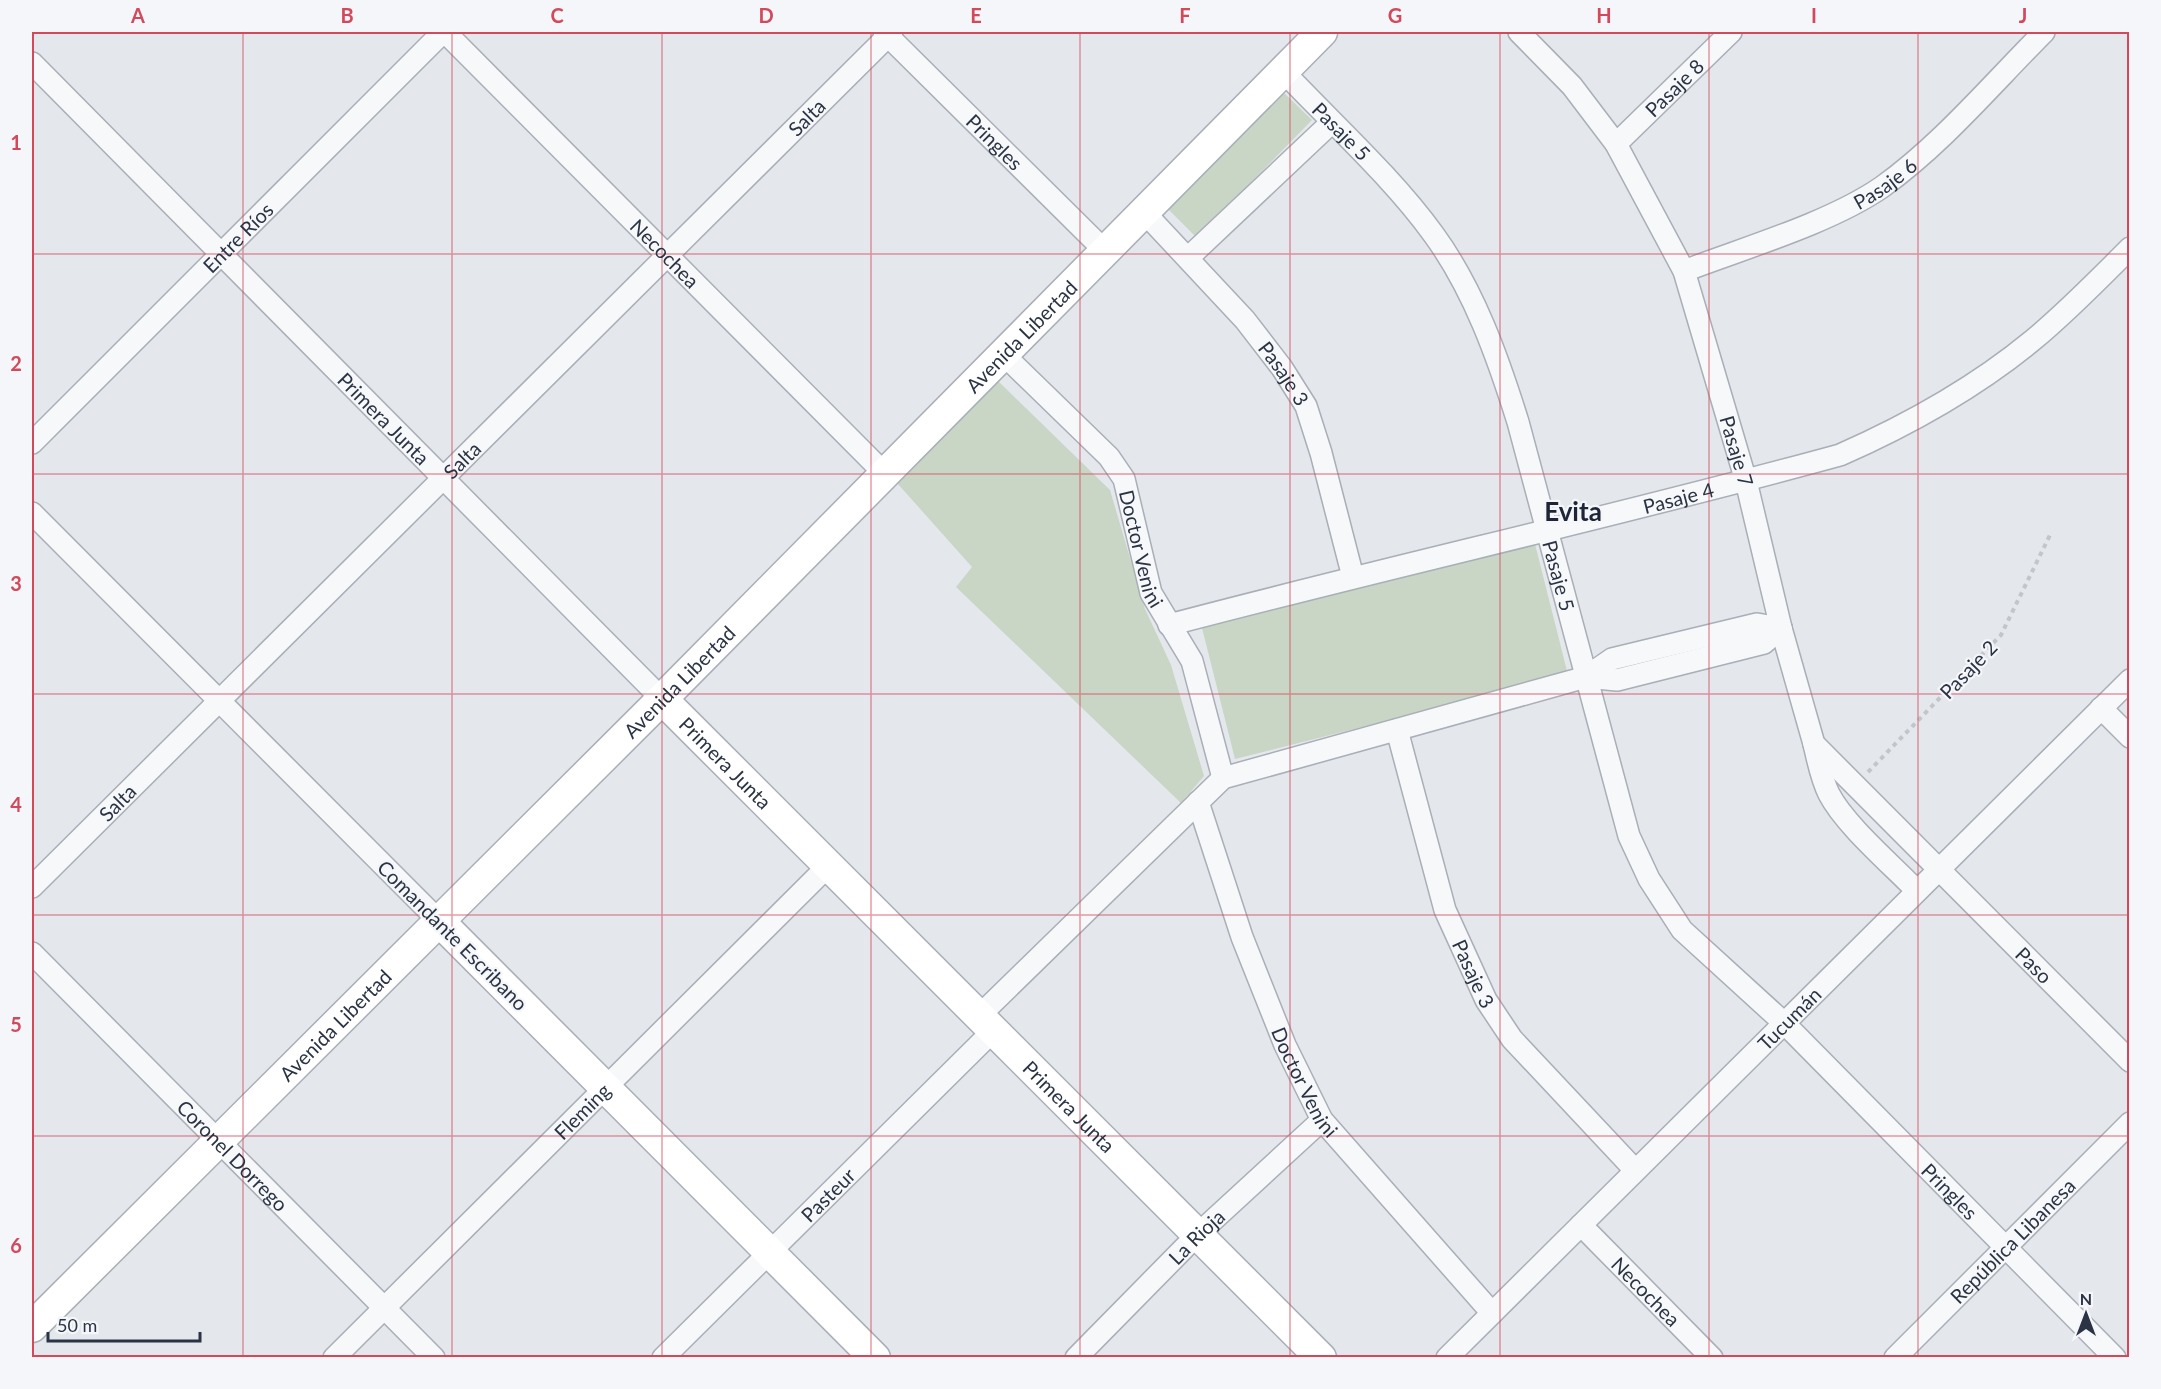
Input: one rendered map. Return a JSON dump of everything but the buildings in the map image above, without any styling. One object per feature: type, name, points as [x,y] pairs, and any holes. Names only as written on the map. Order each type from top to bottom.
[{"type":"main road","name":"Avenida Libertad","points":[[32,1327],[217,1140],[662,699],[1322,32]]},
{"type":"main road","name":"Primera Junta","points":[[662,699],[1321,1358]]},
{"type":"main road","name":"Comandante Escribano","points":[[438,920],[875,1358]]},
{"type":"street","name":"Entre Ríos","points":[[32,443],[444,32]]},
{"type":"street","name":"Necochea","points":[[444,32],[885,474]]},
{"type":"street","name":"Pasaje 7","points":[[1519,32],[1572,86],[1616,144],[1684,271],[1746,481],[1781,628],[1814,744],[1938,870]]},
{"type":"street","name":"Pasaje 8","points":[[1616,144],[1731,32]]},
{"type":"street","name":"Pasaje 6","points":[[1684,271],[1829,215],[1881,187],[1922,155],[2044,32]]},
{"type":"street","name":"Salta","points":[[32,887],[888,33]]},
{"type":"street","name":"Pringles","points":[[888,33],[1105,251]]},
{"type":"street","name":"Primera Junta","points":[[32,63],[662,699]]},
{"type":"street","name":"Pasaje 5","points":[[1283,71],[1412,209],[1435,236],[1458,274],[1500,366],[1548,531],[1629,836],[1649,879],[1682,930],[1784,1023]]},
{"type":"street","points":[[1189,257],[1332,122]]},
{"type":"street","name":"Pasaje 3","points":[[1144,212],[1189,257],[1245,320],[1282,368],[1306,406],[1321,453],[1353,577]]},
{"type":"street","name":"Pasaje 4","points":[[1169,625],[1353,577],[1746,481],[1840,455],[1886,435],[1954,395],[2032,341],[2075,304],[2130,248]]},
{"type":"street","name":"Doctor Venini","points":[[1003,354],[1109,457],[1124,479],[1151,593],[1192,661],[1223,778]]},
{"type":"street","name":"Comandante Escribano","points":[[32,513],[438,920]]},
{"type":"street","points":[[1223,778],[1586,677],[1612,658],[1757,624],[1781,628]]},
{"type":"street","name":"Tucumán","points":[[1447,1358],[2130,680]]},
{"type":"street","points":[[2101,708],[2130,737]]},
{"type":"street","name":"Pasaje 3","points":[[1397,730],[1445,910],[1486,1000],[1512,1039],[1635,1170]]},
{"type":"street","points":[[1814,744],[1821,776],[1830,796],[1852,824],[1917,891]]},
{"type":"street","name":"Pasteur","points":[[663,1358],[770,1252],[1223,778]]},
{"type":"street","name":"Doctor Venini","points":[[1198,802],[1242,937],[1285,1045],[1322,1120],[1492,1312]]},
{"type":"street","name":"Fleming","points":[[334,1358],[829,865]]},
{"type":"street","name":"Paso","points":[[1938,870],[2130,1061]]},
{"type":"street","name":"Coronel Dorrego","points":[[32,953],[434,1358]]},
{"type":"street","name":"Pringles","points":[[1784,1023],[2115,1358]]},
{"type":"street","name":"La Rioja","points":[[1076,1358],[1198,1234],[1322,1120]]},
{"type":"street","name":"República Libanesa","points":[[1895,1358],[2130,1123]]},
{"type":"street","name":"Necochea","points":[[1581,1225],[1712,1358]]},
{"type":"path","name":"Pasaje 2","points":[[1856,785],[2001,635],[2050,532]]},
{"type":"green space","points":[[1284,93],[1312,120],[1197,238],[1167,208]]},
{"type":"green space","points":[[998,381],[1110,490],[1145,609],[1171,665],[1204,776],[1181,803],[956,587],[972,567],[897,483]]},
{"type":"green space","points":[[1535,544],[1568,675],[1235,759],[1202,628]]},
{"type":"district","name":"Evita","points":[[1573,511]]}]
